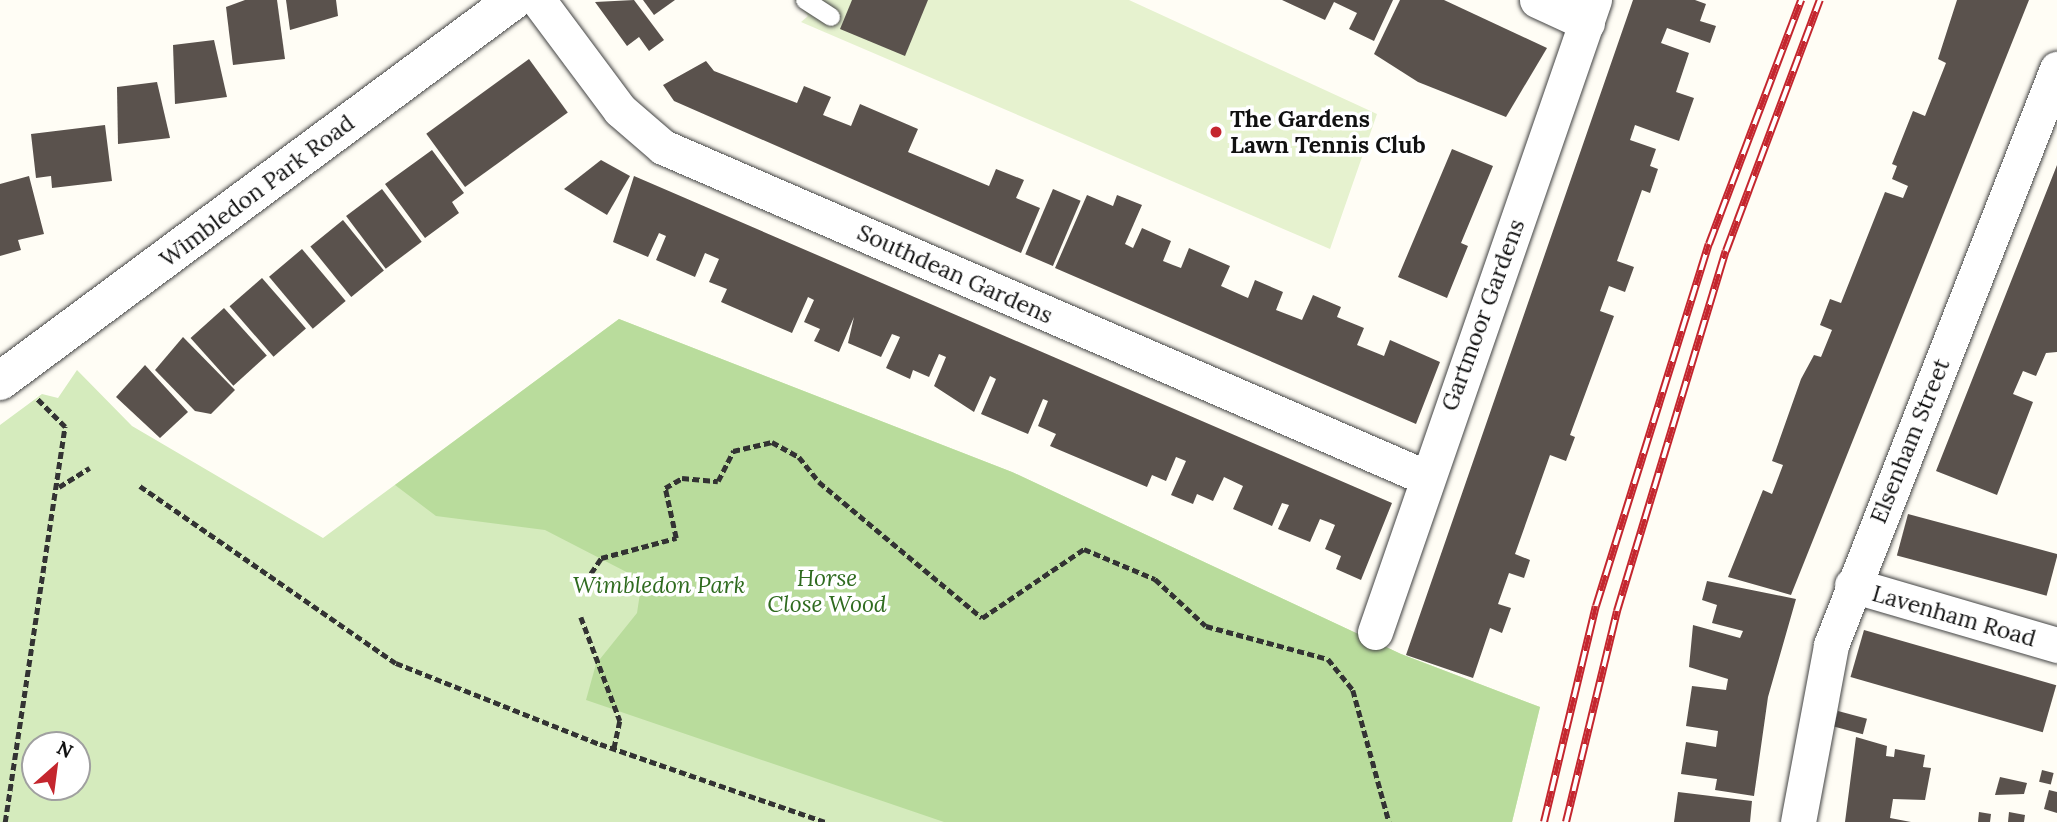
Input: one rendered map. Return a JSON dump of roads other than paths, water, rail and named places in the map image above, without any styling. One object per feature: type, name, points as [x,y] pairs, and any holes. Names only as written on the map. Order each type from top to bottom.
[{"type":"street","name":"Southdean Gardens","points":[[538,0],[620,110],[663,147],[1425,477]]},
{"type":"street","points":[[1537,0],[1591,11]]},
{"type":"street","name":"Wimbledon Park Road","points":[[9,384],[503,3]]},
{"type":"street","name":"Gartmoor Gardens","points":[[1375,632],[1425,477],[1591,11]]},
{"type":"street","name":"Elsenham Street","points":[[1798,822],[1822,675],[1852,585],[2057,69]]},
{"type":"street","name":"Lavenham Road","points":[[1852,585],[2057,645]]},
{"type":"lane","points":[[806,0],[831,18]]},
{"type":"railway","points":[[1544,822],[1596,606],[1709,244],[1801,0]]},
{"type":"railway","points":[[1566,822],[1617,611],[1726,251],[1820,0]]},
{"type":"place","name":"The Gardens Lawn Tennis Club","points":[[1216,132]]},
{"type":"park label","name":"Wimbledon Park","points":[[659,585]]},
{"type":"park label","name":"Horse Close Wood","points":[[827,591]]}]
